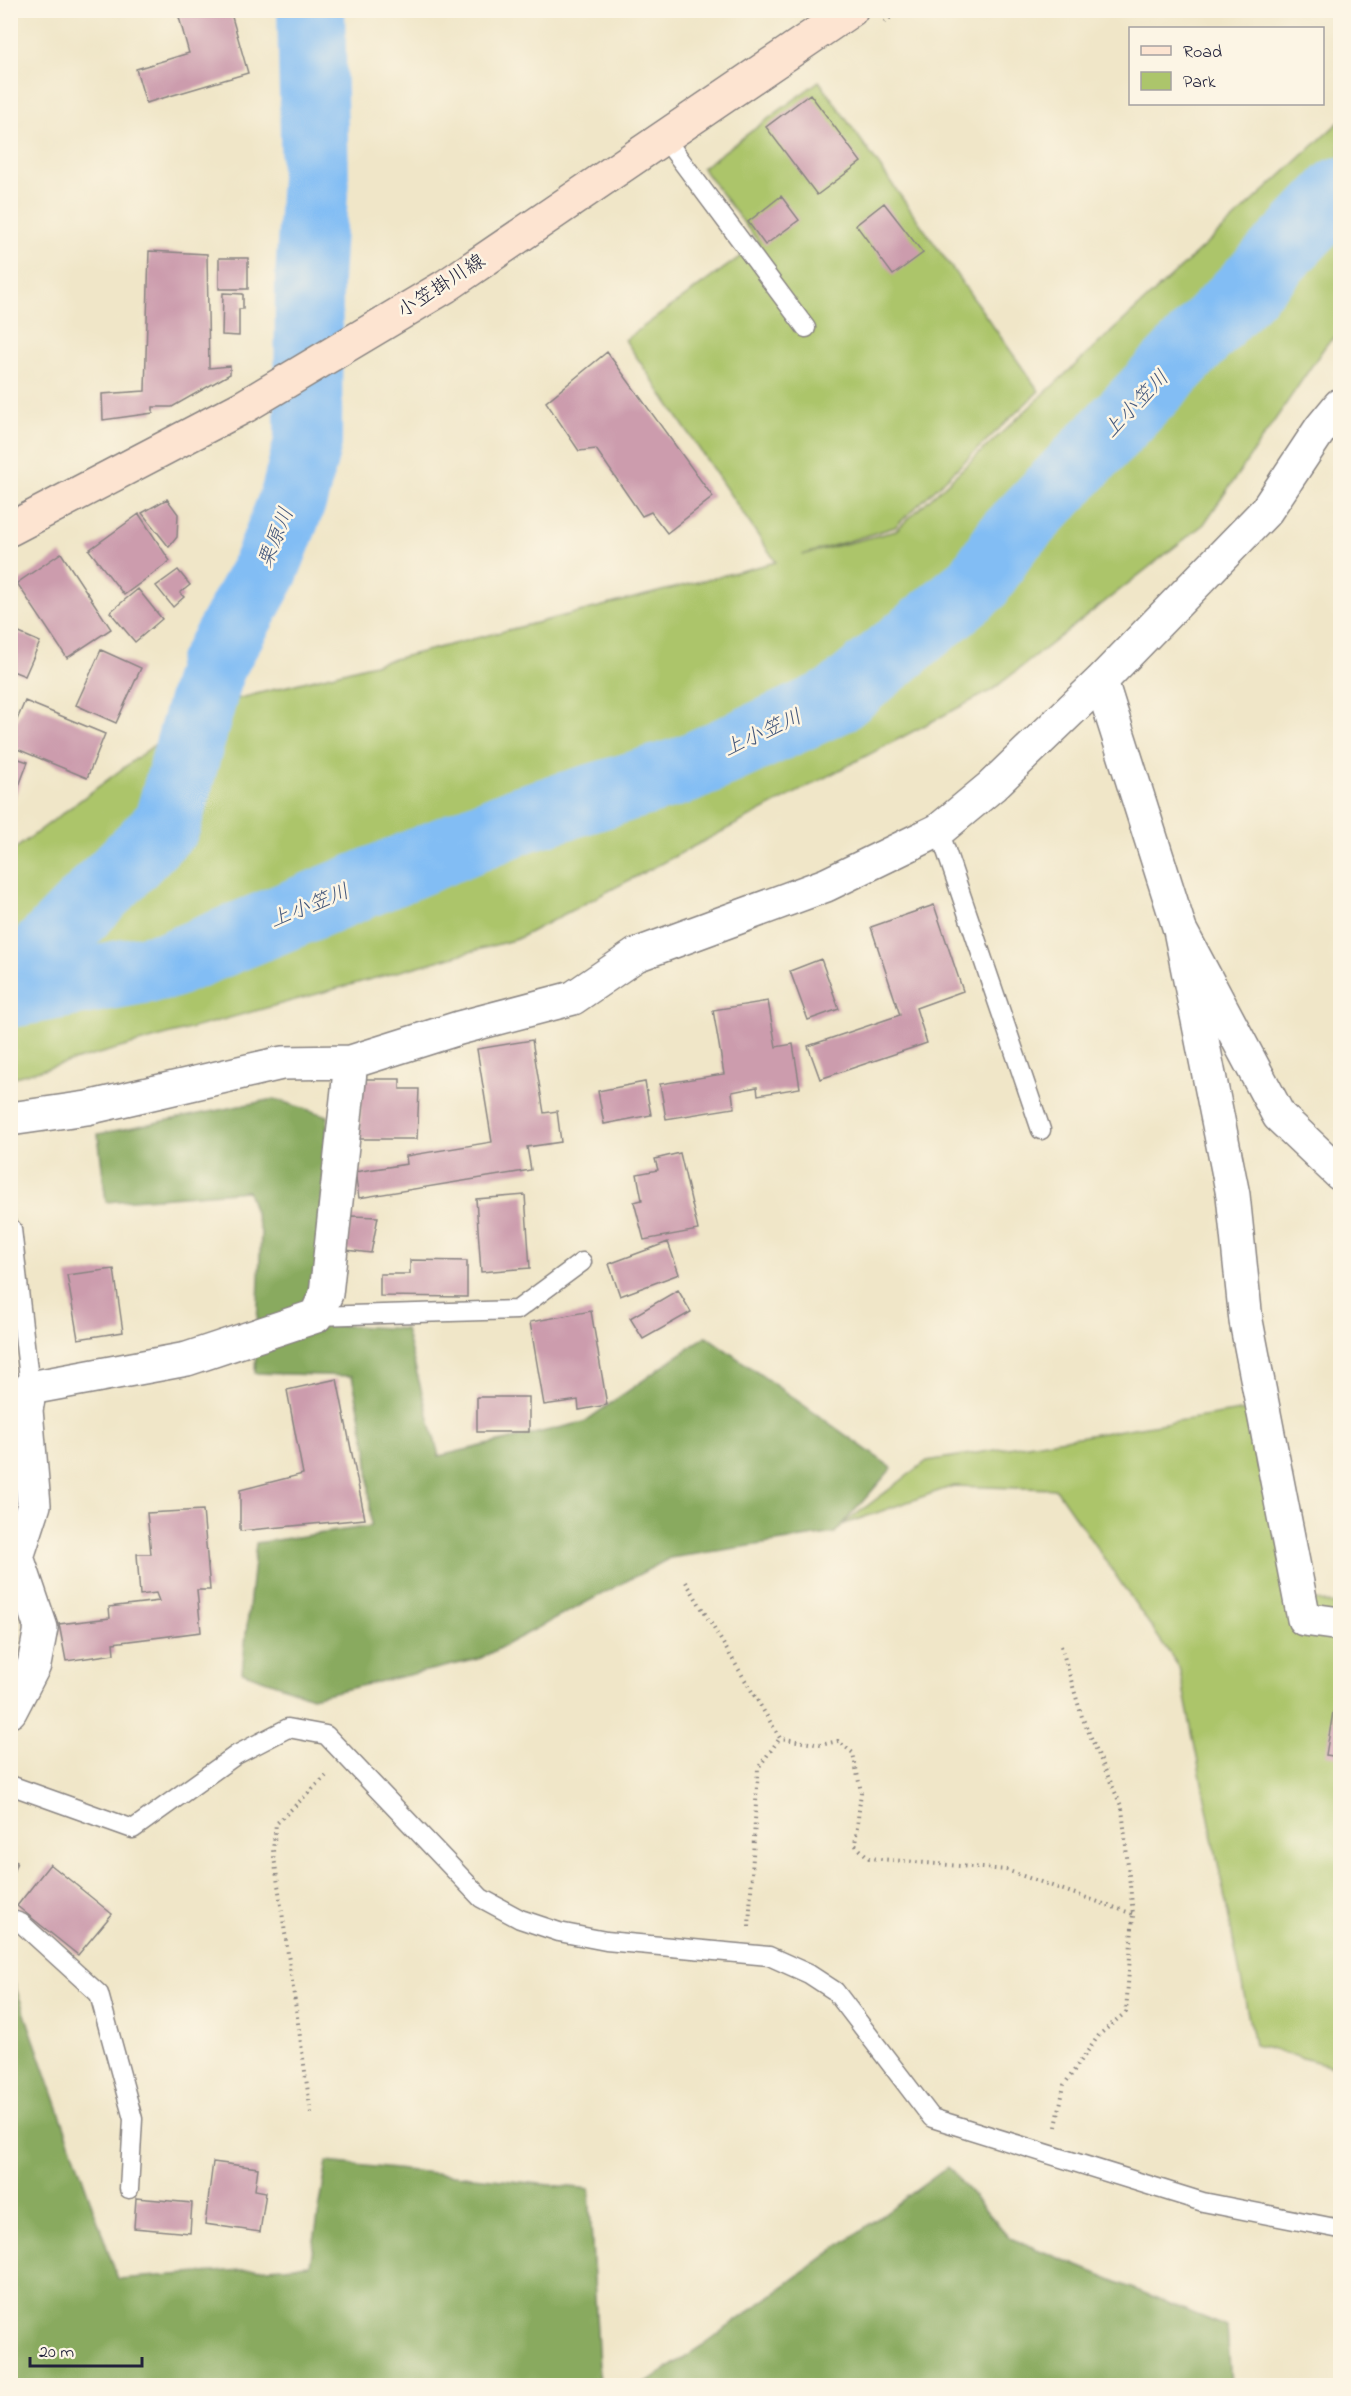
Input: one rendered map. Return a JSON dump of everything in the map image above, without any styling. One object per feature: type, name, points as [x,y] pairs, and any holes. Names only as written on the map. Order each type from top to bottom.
[{"type":"main road","name":"小笠掛川線","points":[[10,529],[245,406],[355,342],[446,286],[665,139],[864,19]]},
{"type":"street","points":[[10,1119],[87,1108],[282,1063],[351,1062],[459,1028],[573,998],[636,955],[826,885],[939,830],[992,786],[1101,681],[1266,511],[1321,428],[1341,405]]},
{"type":"street","points":[[1101,681],[1179,930],[1233,1195],[1246,1322],[1304,1619],[1341,1624]]},
{"type":"street","points":[[1179,930],[1280,1116],[1341,1174]]},
{"type":"street","points":[[10,1710],[34,1665],[41,1628],[14,1557],[34,1505],[26,1410],[30,1388],[187,1359],[316,1316],[326,1294],[351,1062]]},
{"type":"lane","points":[[665,139],[806,328]]},
{"type":"lane","points":[[939,830],[1041,1130]]},
{"type":"lane","points":[[12,1229],[30,1388]]},
{"type":"lane","points":[[316,1316],[517,1310],[582,1262]]},
{"type":"lane","points":[[10,1785],[133,1829],[236,1755],[288,1728],[327,1736],[481,1898],[520,1919],[559,1932],[606,1941],[769,1956],[809,1974],[835,1991],[932,2118],[1050,2157],[1203,2202],[1341,2229]]},
{"type":"lane","points":[[10,1919],[21,1923],[99,1994],[133,2119],[129,2189]]},
{"type":"path","points":[[864,19],[901,10]]},
{"type":"path","points":[[686,1582],[780,1738],[821,1745],[838,1742],[853,1753],[861,1792],[855,1845],[869,1858],[1006,1870],[1133,1914]]},
{"type":"path","points":[[1050,2157],[1064,2085],[1099,2035],[1126,2012],[1133,1914],[1122,1808],[1082,1717],[1061,1646]]},
{"type":"path","points":[[748,1954],[758,1768],[780,1738]]},
{"type":"path","points":[[311,2113],[273,1850],[276,1824],[347,1757]]},
{"type":"green space","points":[[819,81],[1039,391],[895,527],[802,555],[895,531],[1340,121],[1340,332],[1326,345],[1204,524],[992,690],[517,939],[11,1078],[11,852],[205,707],[776,562],[625,340],[759,243],[702,168]]},
{"type":"green space","points":[[274,1099],[328,1116],[317,1300],[336,1325],[405,1329],[439,1456],[584,1422],[706,1336],[892,1468],[835,1533],[670,1558],[479,1659],[312,1697],[242,1672],[256,1543],[371,1526],[367,1448],[352,1376],[255,1373],[261,1232],[248,1191],[106,1202],[98,1134]]},
{"type":"green space","points":[[1265,1407],[1313,1600],[1340,1605],[1340,2068],[1254,2045],[1179,1667],[1056,1489],[953,1486],[842,1525],[927,1461]]},
{"type":"green space","points":[[11,1974],[118,2279],[310,2265],[327,2162],[589,2189],[600,2385],[11,2385]]},
{"type":"green space","points":[[948,2167],[1010,2238],[1227,2327],[1231,2385],[642,2385],[703,2345]]},
{"type":"building","points":[[177,10],[230,10],[248,73],[146,103],[136,69],[189,53]]},
{"type":"building","points":[[810,94],[861,162],[817,195],[766,127]]},
{"type":"building","points":[[781,196],[799,220],[765,245],[748,222]]},
{"type":"building","points":[[884,203],[923,253],[893,275],[856,225]]},
{"type":"building","points":[[149,251],[207,254],[209,368],[230,366],[230,374],[172,407],[153,407],[153,413],[103,420],[102,394],[145,391]]},
{"type":"building","points":[[219,258],[248,258],[248,289],[219,289]]},
{"type":"building","points":[[223,293],[243,294],[243,309],[239,309],[239,336],[222,335]]},
{"type":"building","points":[[607,352],[713,497],[667,533],[651,512],[642,516],[596,449],[579,451],[546,402]]},
{"type":"building","points":[[167,499],[178,514],[177,537],[169,547],[142,513]]},
{"type":"building","points":[[139,514],[170,561],[124,595],[89,550]]},
{"type":"building","points":[[61,553],[111,629],[67,658],[17,583]]},
{"type":"building","points":[[178,570],[190,585],[180,593],[184,597],[173,607],[156,586]]},
{"type":"building","points":[[138,589],[162,619],[135,642],[110,612]]},
{"type":"building","points":[[10,629],[40,642],[25,676],[10,670]]},
{"type":"building","points":[[101,650],[141,668],[116,723],[76,705]]},
{"type":"building","points":[[25,701],[105,734],[87,778],[10,746],[10,736]]},
{"type":"building","points":[[10,756],[28,762],[11,807],[10,807]]},
{"type":"building","points":[[934,905],[963,991],[916,1008],[927,1043],[820,1079],[808,1046],[900,1015],[871,927]]},
{"type":"building","points":[[821,959],[839,1009],[808,1020],[790,971]]},
{"type":"building","points":[[768,1001],[776,1047],[793,1044],[800,1088],[758,1095],[757,1087],[732,1092],[734,1108],[666,1119],[660,1084],[724,1074],[713,1010]]},
{"type":"building","points":[[532,1040],[544,1113],[557,1111],[561,1142],[527,1147],[531,1170],[359,1198],[355,1172],[407,1164],[406,1156],[492,1142],[477,1049]]},
{"type":"building","points":[[361,1079],[400,1079],[400,1089],[419,1089],[417,1139],[360,1139]]},
{"type":"building","points":[[645,1082],[651,1115],[604,1124],[598,1091]]},
{"type":"building","points":[[680,1153],[698,1230],[644,1240],[634,1202],[642,1200],[637,1174],[658,1170],[655,1159]]},
{"type":"building","points":[[525,1195],[530,1268],[481,1272],[476,1199]]},
{"type":"building","points":[[351,1216],[378,1217],[371,1253],[346,1250]]},
{"type":"building","points":[[668,1242],[679,1274],[620,1296],[609,1264]]},
{"type":"building","points":[[410,1260],[467,1261],[467,1297],[380,1296],[380,1274],[410,1274]]},
{"type":"building","points":[[114,1269],[123,1332],[78,1339],[67,1275]]},
{"type":"building","points":[[678,1290],[691,1312],[643,1339],[630,1318]]},
{"type":"building","points":[[591,1311],[607,1405],[579,1410],[578,1400],[544,1405],[530,1322]]},
{"type":"building","points":[[337,1379],[365,1519],[240,1531],[240,1490],[303,1474],[287,1390]]},
{"type":"building","points":[[477,1397],[529,1397],[529,1432],[477,1432]]},
{"type":"building","points":[[203,1510],[210,1590],[197,1590],[201,1632],[113,1643],[114,1654],[66,1661],[59,1624],[110,1618],[109,1607],[159,1601],[156,1593],[140,1595],[137,1554],[151,1554],[147,1513]]},
{"type":"building","points":[[1333,1712],[1340,1713],[1340,1757],[1326,1755]]},
{"type":"building","points":[[10,1859],[17,1862],[11,1878],[10,1878]]},
{"type":"building","points":[[50,1864],[112,1914],[78,1955],[17,1906]]},
{"type":"building","points":[[213,2162],[258,2168],[255,2190],[266,2192],[260,2232],[205,2224]]},
{"type":"building","points":[[136,2198],[192,2203],[190,2233],[134,2228]]},
{"type":"waterway","name":"栗原川","points":[[10,984],[167,824],[212,666],[265,570],[294,496],[308,442],[309,279],[315,178],[311,10]]},
{"type":"waterway","name":"上小笠川","points":[[10,994],[169,965],[522,819],[685,770],[837,700],[978,584],[1007,540],[1340,191]]}]
